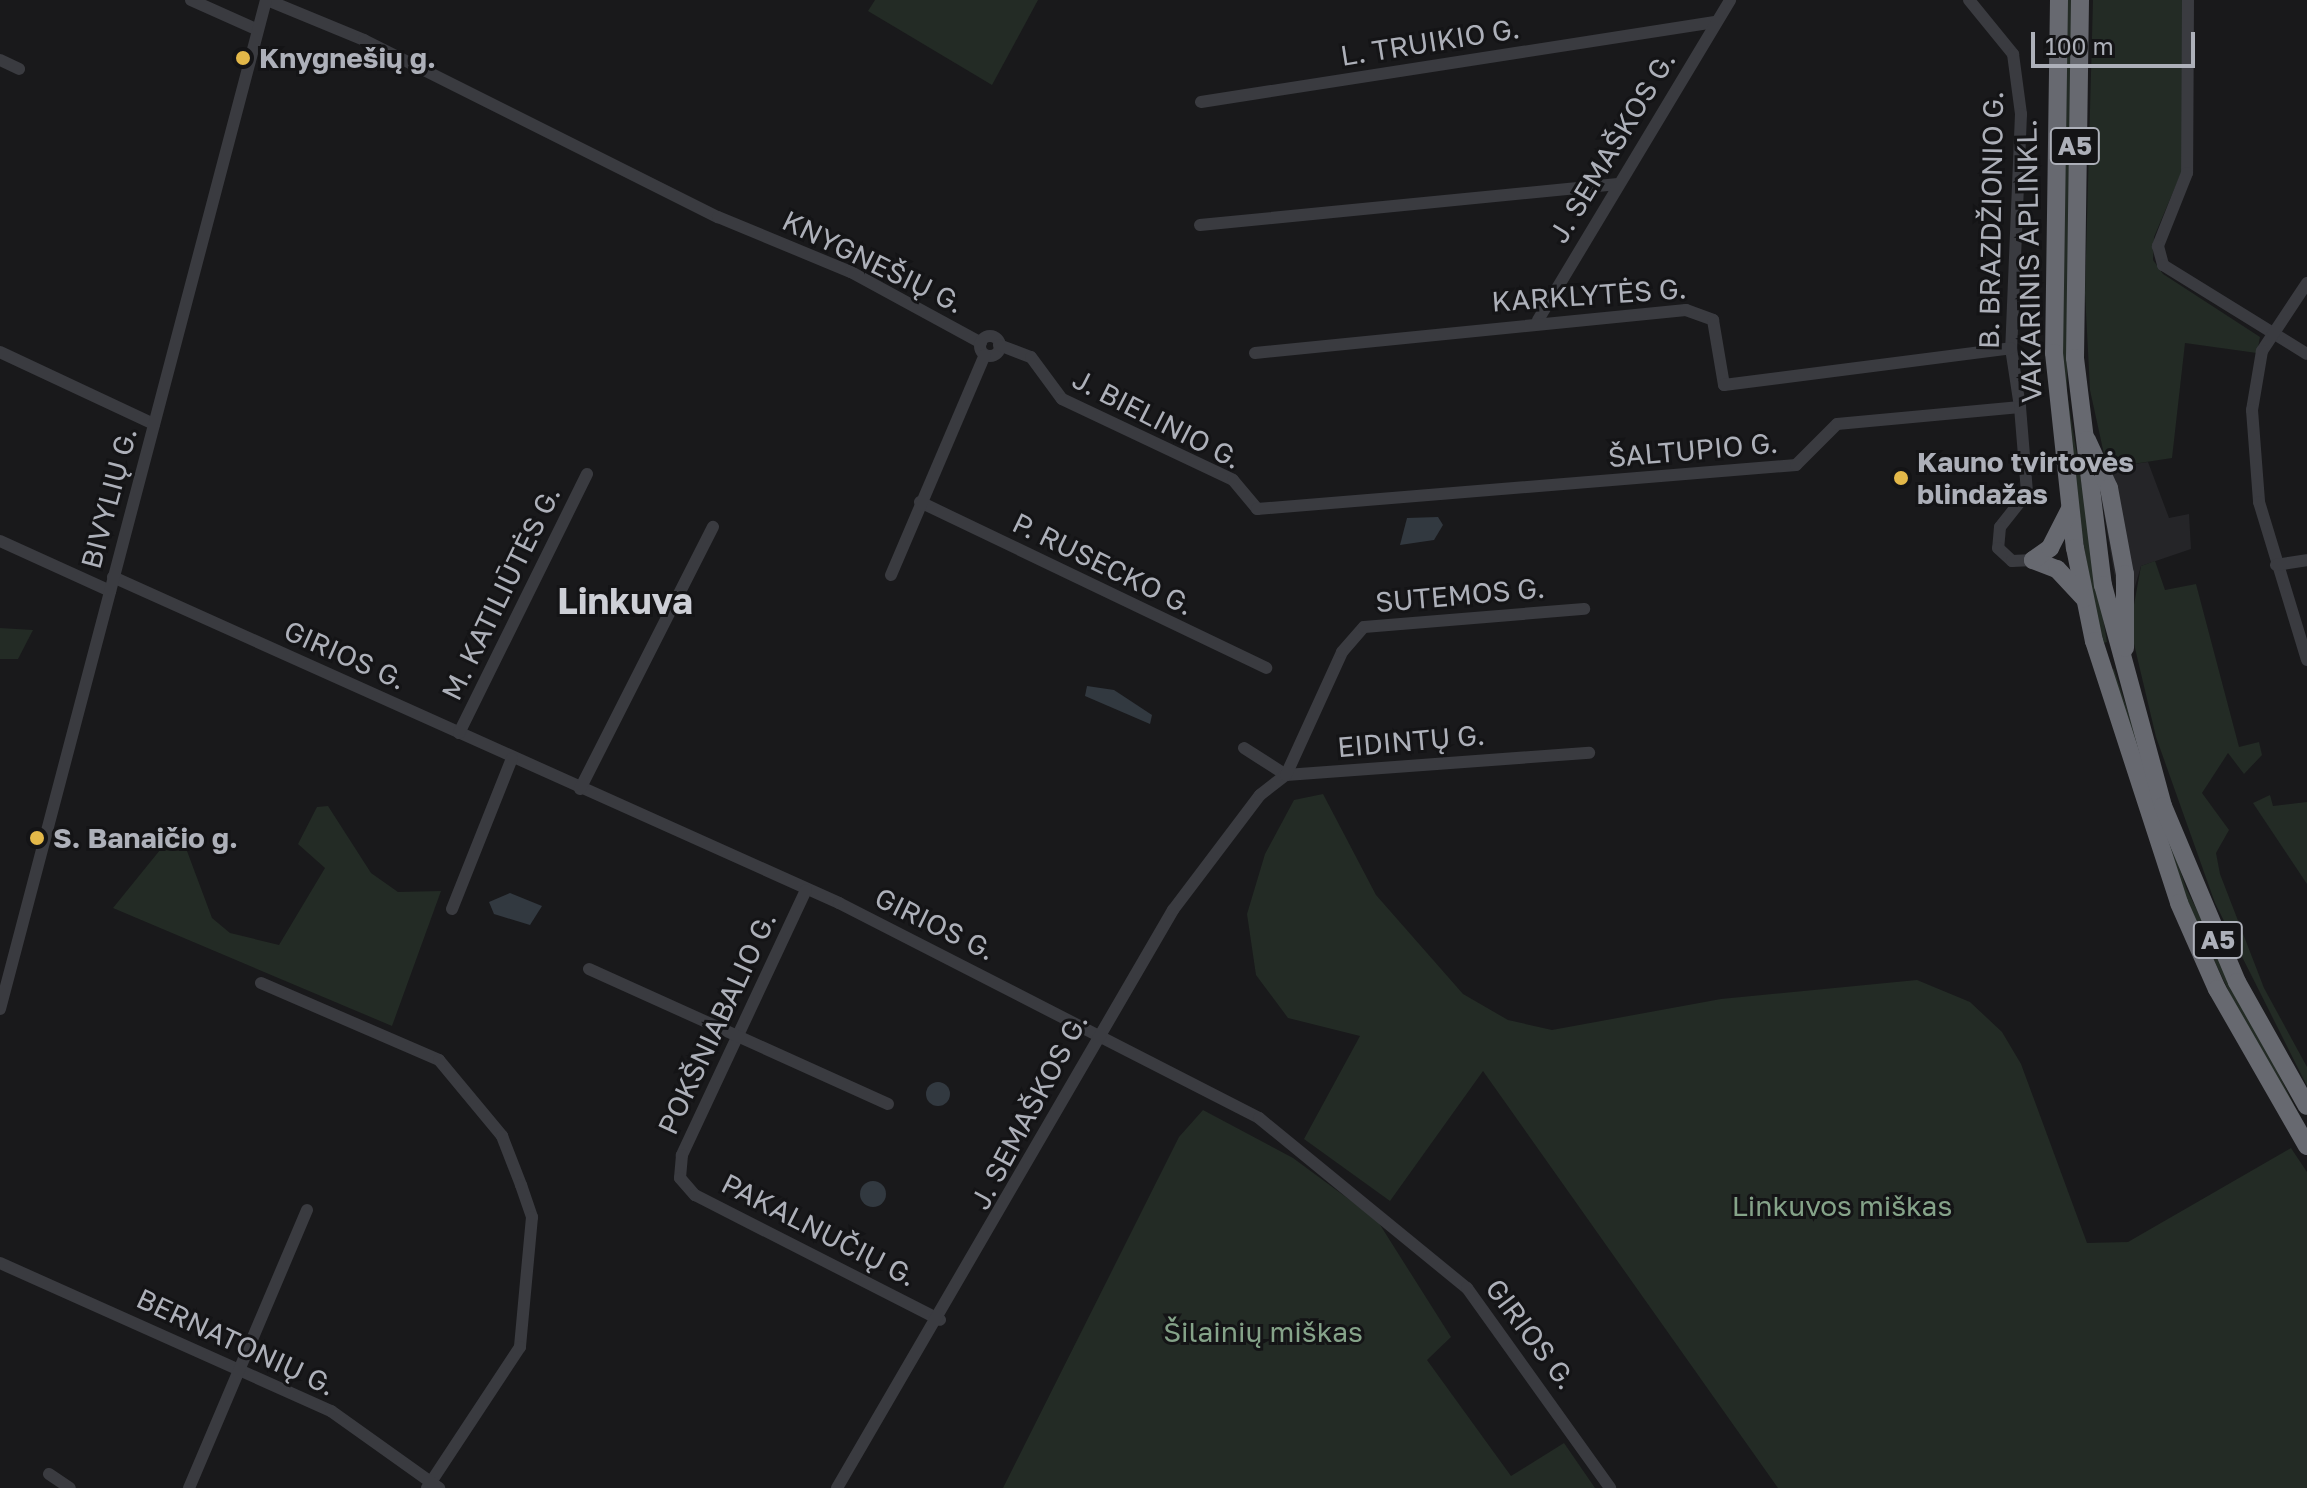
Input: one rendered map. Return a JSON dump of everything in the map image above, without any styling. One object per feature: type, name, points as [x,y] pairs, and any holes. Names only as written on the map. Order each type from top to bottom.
[{"type":"highway","name":"VAKARINIS APLINKL.","points":[[2059,0],[2052,288],[2070,509],[2085,600],[2127,760],[2179,903],[2217,989],[2307,1146]]},
{"type":"highway","name":"VAKARINIS APLINKL.","points":[[2080,0],[2073,291],[2080,428],[2109,488],[2125,574],[2125,678],[2163,806],[2214,932],[2307,1106]]},
{"type":"highway","points":[[2033,560],[2050,548],[2070,509]]},
{"type":"highway","points":[[2033,560],[2057,569],[2085,600]]},
{"type":"street","points":[[191,0],[258,30]]},
{"type":"street","name":"BIVYLIŲ G.","points":[[0,1009],[266,0]]},
{"type":"street","name":"KNYGNEŠIŲ G.","points":[[266,0],[364,40],[718,217],[851,272],[983,349],[992,337],[999,345]]},
{"type":"street","name":"J. SEMAŠKOS G.","points":[[1538,320],[1730,0]]},
{"type":"street","name":"B. BRAZDŽIONIO G.","points":[[1969,0],[2013,54],[2021,114],[2011,348],[2020,407]]},
{"type":"street","points":[[2188,0],[2187,173],[2158,246],[2163,265],[2276,332],[2307,354]]},
{"type":"street","name":"L. TRUIKIO G.","points":[[1201,102],[1715,22]]},
{"type":"street","points":[[0,60],[19,69]]},
{"type":"street","points":[[1200,225],[1618,184]]},
{"type":"street","points":[[2307,283],[2262,351],[2252,410],[2259,502],[2307,660]]},
{"type":"street","name":"KARKLYTĖS G.","points":[[1255,353],[1538,320],[1701,311],[1720,333],[1724,385],[2011,348]]},
{"type":"street","name":"J. BIELINIO G.","points":[[999,345],[1031,357],[1062,399],[1233,480],[1257,509]]},
{"type":"street","points":[[891,575],[983,349]]},
{"type":"street","points":[[0,352],[154,424]]},
{"type":"street","points":[[2020,407],[2027,493],[1997,537],[2003,555],[2033,560]]},
{"type":"street","name":"ŠALTUPIO G.","points":[[1257,509],[1796,465],[1837,424],[2020,407]]},
{"type":"street","name":"M. KATILIŪTĖS G.","points":[[459,733],[587,474]]},
{"type":"street","name":"P. RUSECKO G.","points":[[920,502],[1266,668]]},
{"type":"street","points":[[580,789],[713,527]]},
{"type":"street","points":[[0,541],[110,591]]},
{"type":"street","points":[[2276,565],[2307,560]]},
{"type":"street","name":"GIRIOS G.","points":[[113,577],[806,890],[1098,1030],[1259,1118],[1425,1249],[1497,1320],[1610,1488]]},
{"type":"street","name":"SUTEMOS G.","points":[[1286,775],[1321,688],[1364,627],[1584,609]]},
{"type":"street","points":[[1244,748],[1286,775]]},
{"type":"street","name":"EIDINTŲ G.","points":[[1286,775],[1589,753]]},
{"type":"street","points":[[452,909],[512,758]]},
{"type":"street","name":"J. SEMAŠKOS G.","points":[[837,1488],[940,1320],[1098,1030],[1192,879],[1286,775]]},
{"type":"street","name":"POKŠNIABALIO G.","points":[[680,1178],[682,1155],[739,1040],[806,890]]},
{"type":"street","points":[[589,969],[739,1040],[888,1104]]},
{"type":"street","points":[[261,983],[439,1060],[502,1136],[532,1217],[520,1347],[433,1486]]},
{"type":"street","name":"PAKALNUČIŲ G.","points":[[680,1178],[695,1195],[940,1320]]},
{"type":"street","points":[[189,1488],[244,1372],[307,1210]]},
{"type":"street","name":"BERNATONIŲ G.","points":[[0,1263],[331,1411],[433,1486]]},
{"type":"street","points":[[49,1474],[70,1488]]},
{"type":"shaded area","points":[[2148,462],[2169,518],[2189,514],[2191,549],[2141,566],[2131,600],[2119,602],[2098,479],[2107,468]]},
{"type":"shaded area","points":[[1438,517],[1443,525],[1434,540],[1400,545],[1407,518]]},
{"type":"shaded area","points":[[1087,686],[1114,690],[1152,715],[1150,724],[1085,696]]},
{"type":"shaded area","points":[[510,893],[542,906],[530,925],[494,914],[489,902]]},
{"type":"shaded area","points":[[938,1082],[949,1089],[950,1094],[943,1105],[938,1106],[927,1099],[926,1094],[933,1083]]},
{"type":"shaded area","points":[[873,1181],[882,1185],[886,1194],[882,1203],[873,1207],[864,1203],[860,1194],[864,1185]]},
{"type":"green space","points":[[875,0],[1038,0],[992,85],[868,11]]},
{"type":"green space","points":[[2066,0],[2072,0],[2067,393],[2107,642],[2101,644],[2072,478],[2057,286]]},
{"type":"green space","points":[[2093,0],[2185,0],[2182,171],[2154,237],[2153,260],[2163,274],[2260,337],[2257,353],[2185,343],[2172,458],[2107,468],[2090,390],[2085,293]]},
{"type":"green space","points":[[2155,561],[2165,590],[2196,584],[2239,747],[2259,742],[2262,755],[2244,774],[2228,753],[2202,793],[2229,830],[2216,853],[2220,874],[2264,988],[2307,1067],[2307,1086],[2215,903],[2156,737],[2130,627],[2141,566]]},
{"type":"green space","points":[[0,628],[33,630],[18,659],[0,659]]},
{"type":"green space","points":[[2114,669],[2186,888],[2307,1131],[2249,1034],[2188,905],[2108,671]]},
{"type":"green space","name":"Linkuvos miškas","points":[[1323,794],[1376,895],[1463,994],[1508,1020],[1552,1030],[1721,999],[1917,980],[1970,1002],[2002,1032],[2021,1064],[2087,1243],[2128,1242],[2291,1148],[2307,1172],[2307,1488],[1778,1488],[1483,1071],[1390,1201],[1304,1139],[1360,1036],[1288,1018],[1256,975],[1247,914],[1265,854],[1294,800]]},
{"type":"green space","points":[[2270,795],[2273,806],[2307,802],[2307,884],[2253,803]]},
{"type":"green space","points":[[328,806],[371,873],[398,892],[441,891],[392,1026],[113,908],[160,850],[187,851],[212,918],[230,933],[279,945],[325,868],[298,844],[317,807]]},
{"type":"green space","name":"Šilainių miškas","points":[[1203,1110],[1293,1158],[1377,1220],[1451,1337],[1427,1360],[1511,1476],[1564,1443],[1595,1488],[1003,1488],[1179,1137]]},
{"type":"place","name":"Knygnešių g.","points":[[243,58]]},
{"type":"place","name":"Kauno tvirtovės blindažas","points":[[1901,478]]},
{"type":"place","name":"S. Banaičio g.","points":[[37,838]]},
{"type":"district","name":"Linkuva","points":[[625,601]]}]
